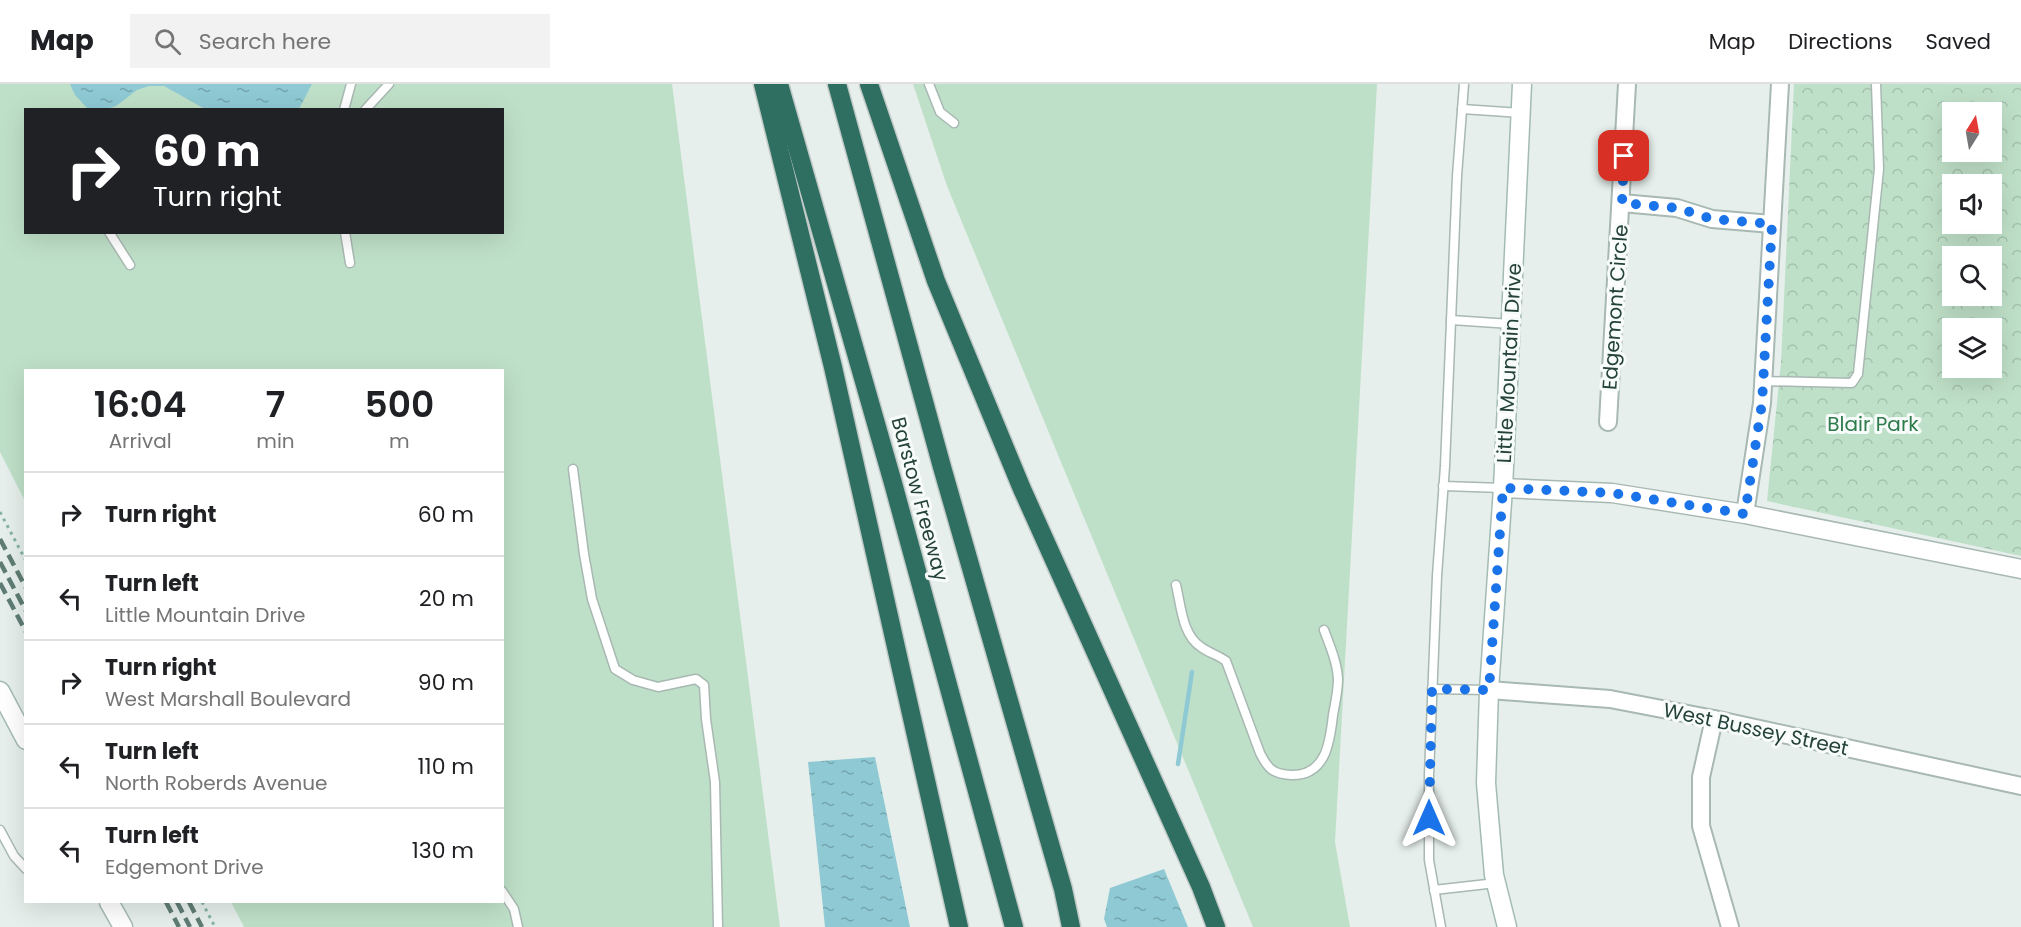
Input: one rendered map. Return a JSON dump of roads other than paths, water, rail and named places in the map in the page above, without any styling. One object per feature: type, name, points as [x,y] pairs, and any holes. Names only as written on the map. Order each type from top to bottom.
[{"type":"highway","points":[[763,84],[833,367],[960,927]]},
{"type":"highway","name":"Barstow Freeway","points":[[779,84],[893,483],[1014,927]]},
{"type":"highway","name":"Barstow Freeway","points":[[837,84],[938,456],[1063,889],[1071,927]]},
{"type":"highway","points":[[869,84],[936,281],[1022,489],[1201,887],[1216,927]]},
{"type":"highway","points":[[1063,889],[1077,927]]},
{"type":"main road","name":"Little Mountain Drive","points":[[1507,927],[1496,883],[1486,783],[1489,690],[1503,488],[1522,84]]},
{"type":"main road","points":[[1503,488],[1612,493],[1745,514],[2021,569]]},
{"type":"main road","points":[[0,691],[24,736]]},
{"type":"main road","points":[[111,903],[123,927]]},
{"type":"street","name":"Edgemont Circle","points":[[1608,422],[1627,84]]},
{"type":"street","points":[[1745,514],[1762,403],[1780,84]]},
{"type":"street","points":[[1622,203],[1677,208],[1712,219],[1772,224]]},
{"type":"street","name":"West Bussey Street","points":[[1489,690],[1610,699],[1714,719],[2021,786]]},
{"type":"street","points":[[1714,719],[1701,777],[1701,826],[1730,927]]},
{"type":"lane","points":[[345,108],[351,84]]},
{"type":"lane","points":[[367,108],[389,84]]},
{"type":"lane","points":[[929,84],[940,112],[954,123]]},
{"type":"lane","points":[[1441,927],[1429,860],[1432,689],[1464,84]]},
{"type":"lane","points":[[1763,381],[1852,383],[1858,374],[1879,169],[1876,84]]},
{"type":"lane","points":[[1462,109],[1521,113]]},
{"type":"lane","points":[[110,234],[130,265]]},
{"type":"lane","points":[[345,234],[350,262]]},
{"type":"lane","points":[[1451,320],[1511,324]]},
{"type":"lane","points":[[573,469],[582,545],[592,599],[615,669],[633,680],[658,687],[696,679],[704,685],[706,719],[715,782],[718,927]]},
{"type":"lane","points":[[1443,486],[1503,488]]},
{"type":"lane","points":[[1176,585],[1191,638],[1200,647],[1226,661],[1260,753],[1267,767],[1276,774],[1300,775],[1320,763],[1327,752],[1338,681],[1334,659],[1324,630]]},
{"type":"lane","points":[[1432,689],[1489,690]]},
{"type":"lane","points":[[0,830],[14,856],[24,867]]},
{"type":"lane","points":[[1434,890],[1496,883]]},
{"type":"lane","points":[[504,894],[514,909],[518,927]]},
{"type":"water","points":[[70,84],[312,84],[300,108],[203,108],[164,86],[149,86],[137,90],[110,108],[87,108],[75,95]]},
{"type":"water","points":[[875,757],[910,927],[825,927],[808,762]]},
{"type":"water","points":[[1164,869],[1188,927],[1107,927],[1104,919],[1110,888]]},
{"type":"waterway","points":[[1178,764],[1192,672]]},
{"type":"railway","points":[[0,539],[24,584]]},
{"type":"railway","points":[[0,562],[24,607]]},
{"type":"railway","points":[[0,583],[24,628]]},
{"type":"railway","points":[[167,903],[179,927]]},
{"type":"railway","points":[[178,903],[190,927]]},
{"type":"railway","points":[[190,903],[202,927]]},
{"type":"park label","name":"Blair Park","points":[[1873,424]]}]
